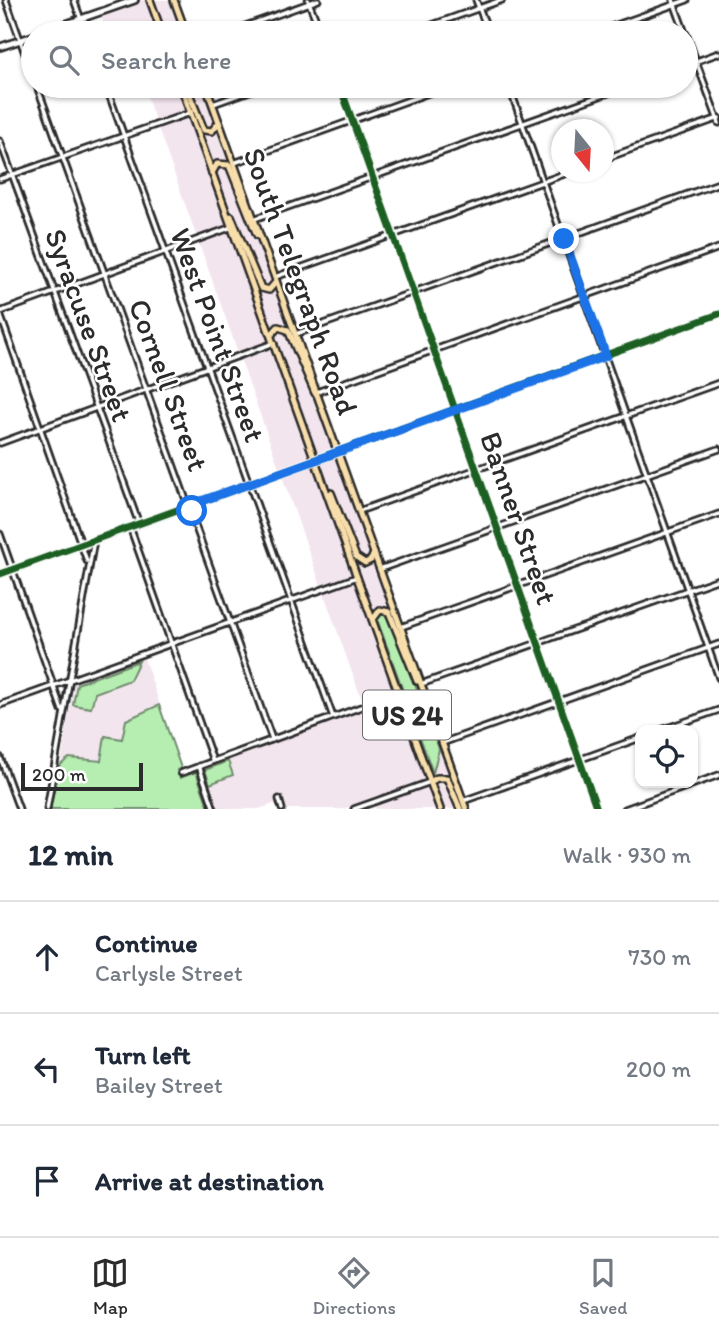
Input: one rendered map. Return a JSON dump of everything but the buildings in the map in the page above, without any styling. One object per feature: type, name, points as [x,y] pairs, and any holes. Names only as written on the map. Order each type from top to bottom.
[{"type":"main road","points":[[150,0],[158,21]]},
{"type":"main road","points":[[174,0],[182,21]]},
{"type":"main road","name":"South Telegraph Road","points":[[187,98],[440,809]]},
{"type":"main road","points":[[189,98],[204,130],[214,130],[219,122]]},
{"type":"main road","name":"South Telegraph Road","points":[[211,98],[466,809]]},
{"type":"main road","points":[[212,173],[217,164],[229,165],[250,222],[263,244]]},
{"type":"main road","points":[[225,208],[242,237],[261,288],[269,290],[275,279]]},
{"type":"main road","points":[[271,335],[278,327],[288,330],[309,385],[319,399]]},
{"type":"main road","points":[[326,488],[339,510],[356,557],[362,562],[368,562],[374,553]]},
{"type":"main road","points":[[374,621],[377,612],[389,612],[409,664],[425,693]]},
{"type":"main road","points":[[430,782],[437,778],[447,778],[460,809]]},
{"type":"street","points":[[0,47],[20,40],[6,0]]},
{"type":"street","points":[[75,0],[81,19]]},
{"type":"street","points":[[75,21],[135,0]]},
{"type":"street","points":[[258,21],[318,0]]},
{"type":"street","points":[[476,0],[485,21]]},
{"type":"street","points":[[444,21],[502,0]]},
{"type":"street","points":[[625,21],[674,2],[687,0]]},
{"type":"street","points":[[309,2],[316,21]]},
{"type":"street","points":[[674,2],[681,21]]},
{"type":"street","points":[[698,60],[719,54]]},
{"type":"street","points":[[614,156],[719,120],[698,66]]},
{"type":"street","name":"Cornell Street","points":[[41,98],[148,388],[272,739]]},
{"type":"street","name":"West Point Street","points":[[111,98],[333,717]]},
{"type":"street","points":[[213,104],[230,98]]},
{"type":"street","name":"Banner Street","points":[[344,98],[478,468],[597,809]]},
{"type":"street","points":[[234,163],[415,98]]},
{"type":"street","points":[[513,98],[719,678]]},
{"type":"street","points":[[254,219],[595,98]]},
{"type":"street","points":[[0,179],[191,113]]},
{"type":"street","name":"Syracuse Street","points":[[0,141],[139,524]]},
{"type":"street","points":[[275,279],[551,178]]},
{"type":"street","points":[[296,334],[719,183]]},
{"type":"street","points":[[88,563],[0,313],[232,227]]},
{"type":"street","points":[[317,392],[719,248]]},
{"type":"street","points":[[0,574],[719,314]]},
{"type":"street","points":[[0,443],[274,343]]},
{"type":"street","points":[[359,510],[719,383]]},
{"type":"street","points":[[380,569],[719,449]]},
{"type":"street","points":[[401,627],[719,514]]},
{"type":"street","points":[[130,527],[213,761]]},
{"type":"street","points":[[0,534],[63,712]]},
{"type":"street","points":[[47,809],[94,540]]},
{"type":"street","points":[[0,705],[358,576]]},
{"type":"street","points":[[421,684],[719,579]]},
{"type":"street","points":[[442,743],[719,644]]},
{"type":"street","points":[[181,773],[399,693]]},
{"type":"street","points":[[675,725],[719,709]]},
{"type":"street","points":[[463,801],[635,740]]},
{"type":"street","points":[[0,757],[19,809]]},
{"type":"street","points":[[199,766],[214,809]]},
{"type":"street","points":[[625,809],[719,775]]},
{"type":"street","points":[[354,809],[370,806],[430,782]]},
{"type":"street","points":[[279,799],[282,809]]},
{"type":"shaded area","points":[[116,0],[174,0],[182,21],[103,21],[101,16],[117,4]]},
{"type":"shaded area","points":[[147,98],[210,98],[466,809],[376,809],[373,802],[396,794],[394,791],[343,809],[285,809],[282,801],[259,809],[217,809],[203,769],[365,709]]},
{"type":"shaded area","points":[[144,658],[178,758],[60,769],[74,683]]},
{"type":"green space","points":[[382,614],[391,619],[439,749],[433,773],[377,619]]},
{"type":"green space","points":[[139,661],[130,680],[95,693],[91,708],[73,705],[77,684]]},
{"type":"green space","points":[[159,705],[181,768],[177,770],[180,778],[196,772],[209,809],[50,809],[59,766],[69,758],[101,761],[105,736],[122,739],[126,720]]},
{"type":"green space","points":[[228,761],[233,775],[210,784],[205,770]]},
{"type":"cycle path","points":[[344,98],[597,809]]},
{"type":"cycle path","points":[[0,574],[719,314]]},
{"type":"route","points":[[192,511],[190,505],[606,356],[564,239]]}]
